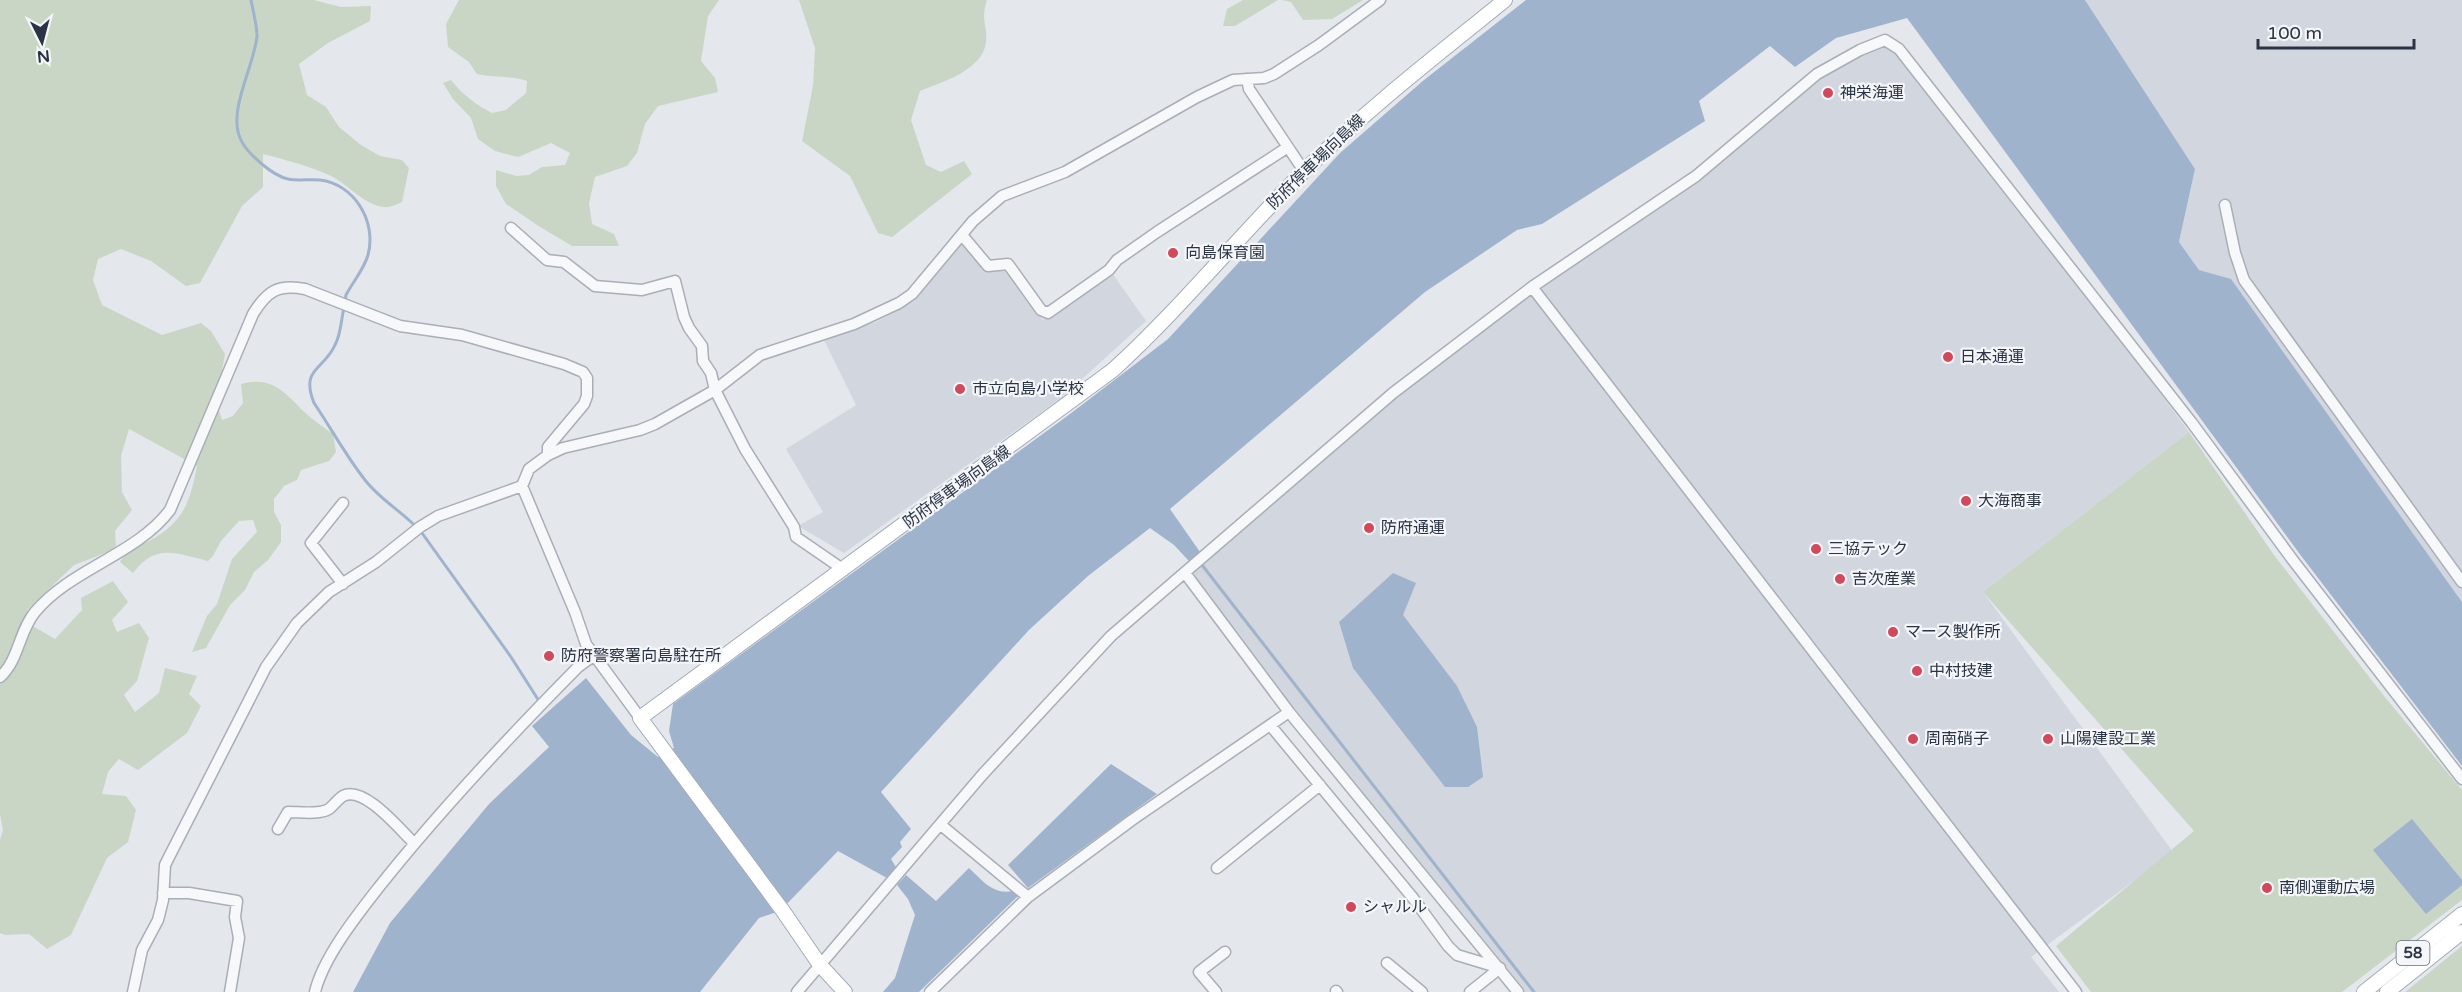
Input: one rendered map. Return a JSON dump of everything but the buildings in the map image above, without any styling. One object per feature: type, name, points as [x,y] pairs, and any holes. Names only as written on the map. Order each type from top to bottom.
[{"type":"main road","name":"防府停車場向島線","points":[[640,718],[1113,370],[1164,322],[1304,171],[1353,124],[1505,0]]},
{"type":"main road","points":[[640,718],[783,911],[820,965],[845,992]]},
{"type":"main road","name":"58","points":[[2364,992],[2462,914]]},
{"type":"main road","name":"58","points":[[2387,992],[2462,932]]},
{"type":"street","points":[[640,718],[586,644],[522,486],[529,469],[548,454],[563,448],[640,430],[715,390],[760,355],[854,324],[899,303],[912,294],[973,221],[1002,196],[1065,172],[1197,97],[1233,80],[1264,78],[1274,74],[1319,45],[1380,0]]},
{"type":"street","points":[[797,992],[983,774],[1111,636],[1393,393],[1532,287],[1696,176],[1817,74],[1860,50],[1886,40],[1899,49],[2192,423],[2292,559],[2462,779]]},
{"type":"street","points":[[1247,79],[1249,89],[1304,171]]},
{"type":"street","points":[[962,235],[988,266],[1008,264],[1041,310],[1047,313],[1109,270],[1117,260],[1288,147]]},
{"type":"street","points":[[2225,206],[2235,253],[2244,280],[2462,582]]},
{"type":"street","points":[[511,228],[547,260],[564,262],[595,286],[642,290],[675,281],[684,317],[702,346],[703,361],[711,373],[715,390],[745,449],[794,527],[796,537],[844,570]]},
{"type":"street","points":[[0,676],[12,660],[34,613],[47,600],[81,574],[141,536],[162,520],[170,510],[254,314],[262,299],[275,290],[290,286],[400,326],[462,335],[564,364],[583,372],[587,378],[587,396],[584,404],[548,447],[548,454]]},
{"type":"street","points":[[1532,287],[2076,992]]},
{"type":"street","points":[[134,992],[142,950],[158,920],[165,865],[266,667],[297,623],[329,592],[376,562],[420,527],[438,516],[522,486]]},
{"type":"street","points":[[343,503],[311,543],[343,584]]},
{"type":"street","points":[[1185,573],[1289,712],[1518,992]]},
{"type":"street","points":[[315,992],[324,969],[351,922],[414,843],[477,770],[541,704],[593,656]]},
{"type":"street","points":[[930,992],[1028,897],[1132,820],[1289,712]]},
{"type":"street","points":[[1270,725],[1413,898],[1448,946],[1457,955],[1500,968]]},
{"type":"street","points":[[1217,868],[1320,785]]},
{"type":"street","points":[[278,829],[288,812],[322,811],[329,809],[344,796],[351,795],[367,799],[375,805],[414,843]]},
{"type":"street","points":[[941,825],[1028,897]]},
{"type":"street","points":[[163,893],[189,893],[237,901],[236,917],[239,938],[230,992]]},
{"type":"street","points":[[1216,992],[1199,972],[1225,952]]},
{"type":"street","points":[[1387,963],[1422,992]]},
{"type":"street","points":[[1470,992],[1500,968]]},
{"type":"shaded area","points":[[2085,0],[2462,0],[2462,602],[2231,280],[2199,270],[2179,242],[2195,169]]},
{"type":"shaded area","points":[[1885,40],[1980,152],[2189,432],[1983,592],[2173,852],[2031,957],[2059,992],[1518,992],[1185,573],[1393,393],[1696,176],[1817,74]]},
{"type":"shaded area","name":"市立向島小学校","points":[[964,241],[989,272],[1007,269],[1043,320],[1112,273],[1146,321],[1061,398],[844,553],[798,526],[823,512],[786,449],[856,405],[824,340],[876,322],[899,310]]},
{"type":"green space","points":[[0,0],[314,0],[341,7],[371,6],[370,21],[328,43],[299,64],[307,95],[326,107],[339,127],[361,145],[380,156],[402,160],[409,168],[402,202],[384,207],[363,199],[323,172],[263,154],[263,187],[242,206],[200,283],[186,286],[151,261],[121,249],[98,259],[93,280],[102,305],[162,335],[201,323],[211,331],[225,354],[222,370],[228,385],[218,407],[222,420],[233,416],[243,403],[241,384],[263,382],[280,390],[333,434],[336,452],[329,461],[301,470],[297,480],[284,486],[274,499],[274,512],[281,525],[281,542],[268,560],[254,572],[245,590],[230,605],[206,648],[192,652],[207,616],[217,604],[232,559],[257,532],[253,520],[239,521],[221,541],[208,561],[176,553],[158,554],[150,557],[133,573],[120,562],[130,551],[161,534],[178,518],[188,501],[197,466],[129,429],[121,456],[122,492],[132,510],[115,531],[116,549],[74,565],[28,609],[24,621],[55,639],[82,610],[81,598],[113,581],[128,602],[112,620],[117,632],[139,623],[149,638],[137,681],[124,695],[135,712],[159,693],[165,668],[197,676],[189,694],[201,706],[187,733],[138,770],[119,759],[108,772],[102,794],[126,796],[136,810],[128,842],[107,858],[71,935],[47,949],[29,934],[5,935],[0,933],[0,840],[3,830],[0,814]]},
{"type":"green space","points":[[459,0],[719,0],[708,16],[701,61],[715,78],[718,92],[658,106],[645,124],[637,153],[627,166],[595,177],[589,203],[592,224],[614,234],[619,246],[572,246],[506,204],[496,186],[496,170],[516,176],[529,175],[542,167],[565,165],[570,153],[551,143],[518,157],[495,151],[478,139],[471,118],[453,99],[443,83],[451,80],[470,99],[492,113],[506,110],[526,93],[527,81],[477,74],[469,62],[448,47],[446,24]]},
{"type":"green space","points":[[799,0],[987,0],[984,13],[986,42],[978,60],[960,74],[920,91],[911,120],[926,165],[941,172],[964,161],[972,174],[892,237],[878,233],[850,176],[802,141],[813,86],[815,48]]},
{"type":"green space","points":[[1243,0],[1278,0],[1235,26],[1223,26],[1227,9]]},
{"type":"green space","points":[[1282,0],[1363,0],[1332,19],[1303,20],[1291,2]]},
{"type":"green space","points":[[2189,432],[2274,555],[2384,696],[2462,790],[2462,900],[2342,992],[2091,992],[2056,946],[2194,831],[1983,592]]},
{"type":"green space","points":[[2462,946],[2462,992],[2405,992]]},
{"type":"water","points":[[1526,0],[2085,0],[2195,169],[2179,242],[2199,270],[2231,279],[2462,602],[2462,766],[2302,557],[1907,18],[1836,38],[1795,67],[1770,46],[1699,101],[1705,121],[1542,224],[1517,230],[1425,292],[1170,509],[1200,552],[1189,561],[1174,545],[1150,528],[1088,576],[1029,630],[881,792],[911,829],[900,842],[902,847],[891,859],[896,867],[887,878],[838,851],[780,911],[759,918],[700,992],[353,992],[390,923],[489,804],[549,747],[532,726],[586,678],[631,735],[658,757],[674,748],[669,731],[673,704],[1070,414],[1168,339],[1340,153],[1424,80]]},
{"type":"water","points":[[1393,573],[1416,583],[1403,615],[1457,686],[1477,727],[1483,777],[1468,787],[1445,787],[1353,668],[1339,622]]},
{"type":"water","points":[[1111,764],[1157,794],[1028,888],[1008,865]]},
{"type":"water","points":[[2412,819],[2462,880],[2462,885],[2426,914],[2373,850]]},
{"type":"water","points":[[969,868],[994,889],[1013,891],[1018,896],[919,992],[883,992],[895,978],[915,915],[908,899],[897,885],[906,875],[936,901]]},
{"type":"waterway","points":[[251,0],[257,36],[239,101],[237,127],[240,138],[254,157],[282,177],[332,183],[353,197],[360,206],[369,230],[368,255],[345,301]]},
{"type":"waterway","points":[[344,308],[337,341],[312,376],[310,391],[314,403],[365,480],[422,533],[511,657],[539,701]]},
{"type":"waterway","points":[[1195,556],[1534,992]]},
{"type":"place","name":"神栄海運","points":[[1828,93]]},
{"type":"place","name":"向島保育園","points":[[1173,253]]},
{"type":"place","name":"日本通運","points":[[1948,357]]},
{"type":"place","name":"市立向島小学校","points":[[960,389]]},
{"type":"place","name":"大海商事","points":[[1966,501]]},
{"type":"place","name":"防府通運","points":[[1369,528]]},
{"type":"place","name":"三協テック","points":[[1816,549]]},
{"type":"place","name":"吉次産業","points":[[1840,579]]},
{"type":"place","name":"マース製作所","points":[[1893,632]]},
{"type":"place","name":"防府警察署向島駐在所","points":[[549,656]]},
{"type":"place","name":"中村技建","points":[[1917,671]]},
{"type":"place","name":"周南硝子","points":[[1913,739]]},
{"type":"place","name":"山陽建設工業","points":[[2048,739]]},
{"type":"place","name":"南側運動広場","points":[[2267,888]]},
{"type":"place","name":"シャルル","points":[[1351,907]]}]
